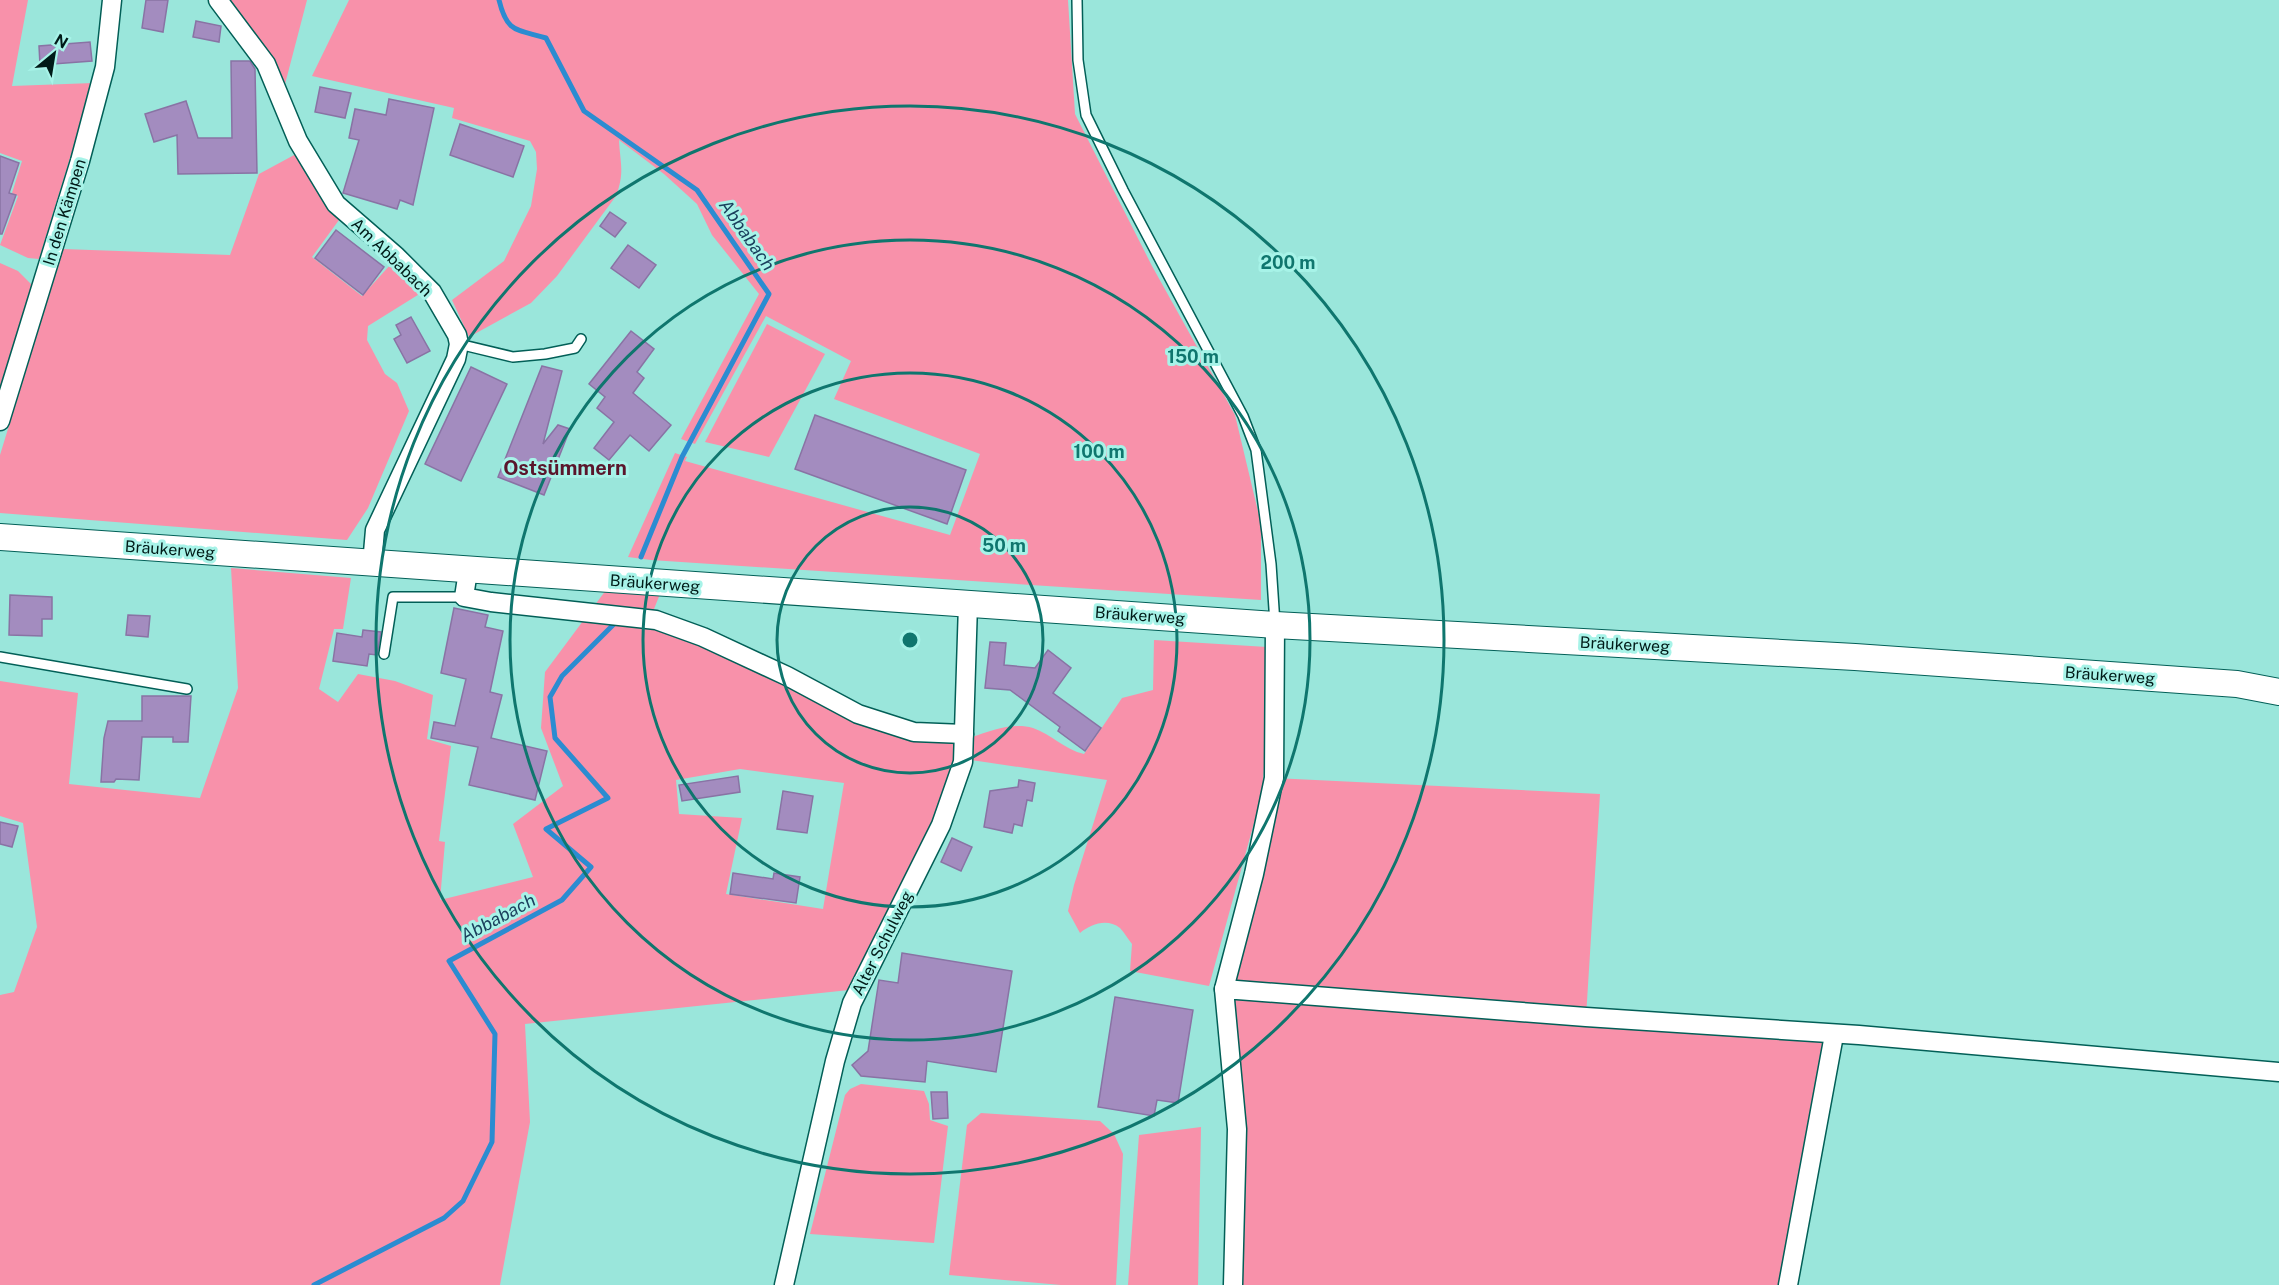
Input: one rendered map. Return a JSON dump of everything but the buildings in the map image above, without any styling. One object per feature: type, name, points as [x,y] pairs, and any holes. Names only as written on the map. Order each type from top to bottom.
[{"type":"main road","name":"Bräukerweg","points":[[0,537],[1275,625],[1854,657],[2236,684],[2279,692]]},
{"type":"street","name":"In den Kämpen","points":[[0,421],[80,161],[105,67],[112,0]]},
{"type":"street","name":"Am Abbabach","points":[[218,0],[267,64],[298,141],[336,204],[396,256],[432,292],[453,326],[459,344]]},
{"type":"street","points":[[372,564],[375,530],[456,359],[459,344]]},
{"type":"street","points":[[468,571],[464,597],[656,620],[703,637],[787,676],[858,714],[914,732],[964,735]]},
{"type":"street","name":"Alter Schulweg","points":[[784,1285],[835,1061],[852,1003],[941,825],[963,762],[968,604]]},
{"type":"street","points":[[1233,1285],[1237,1129],[1224,989],[1254,874],[1274,778],[1275,625]]},
{"type":"street","points":[[1224,989],[1834,1035],[2279,1072]]},
{"type":"street","points":[[1788,1285],[1834,1035]]},
{"type":"lane","points":[[1077,0],[1078,60],[1086,115],[1123,190],[1243,416],[1256,450],[1271,564],[1275,625]]},
{"type":"lane","points":[[459,344],[494,354],[519,357],[575,348],[581,339]]},
{"type":"lane","points":[[384,654],[393,597],[464,597]]},
{"type":"lane","points":[[0,657],[187,689]]},
{"type":"shaded area","points":[[0,0],[28,0],[12,86],[93,83],[39,259],[28,258],[0,245],[18,196],[12,193],[22,161],[0,153]]},
{"type":"shaded area","points":[[229,0],[307,0],[284,88],[271,56]]},
{"type":"shaded area","points":[[349,0],[1068,0],[1075,114],[1152,266],[1235,415],[1261,524],[1261,600],[628,557],[675,453],[687,457],[685,461],[950,535],[980,454],[834,399],[851,361],[766,316],[695,444],[681,439],[759,294],[712,235],[697,204],[664,174],[619,140],[621,174],[616,196],[557,276],[531,303],[469,337],[452,300],[504,261],[531,206],[537,169],[536,152],[530,141],[452,118],[454,108],[312,76]]},
{"type":"shaded area","points":[[296,154],[321,196],[339,220],[312,257],[362,296],[391,264],[421,293],[368,326],[367,340],[385,374],[397,383],[409,411],[368,508],[347,540],[0,513],[0,455],[63,249],[230,255],[259,174]]},
{"type":"shaded area","points":[[0,263],[18,271],[32,285],[0,392]]},
{"type":"shaded area","points":[[767,324],[825,354],[769,457],[705,442]]},
{"type":"shaded area","points":[[231,568],[351,578],[343,629],[334,629],[319,689],[338,702],[358,674],[395,681],[433,695],[427,739],[451,746],[439,841],[445,842],[440,900],[533,877],[513,824],[563,786],[541,728],[545,672],[609,586],[662,589],[648,624],[657,624],[787,683],[958,741],[957,763],[937,824],[849,990],[525,1024],[530,1122],[500,1285],[0,1285],[0,995],[14,992],[37,927],[23,823],[0,816],[0,681],[78,693],[69,784],[200,798],[238,688]],"holes":[[[740,769],[844,783],[823,909],[726,894],[742,818],[679,814],[676,780]]]},
{"type":"shaded area","points":[[1154,640],[1267,647],[1266,742],[1262,794],[1209,986],[1130,971],[1132,944],[1120,928],[1110,923],[1099,923],[1080,933],[1068,911],[1107,780],[971,760],[972,737],[1017,726],[1033,728],[1084,754],[1122,698],[1153,690]]},
{"type":"shaded area","points":[[1274,778],[1600,794],[1586,1017],[1834,1035],[1788,1285],[1233,1285],[1224,989]]},
{"type":"shaded area","points":[[861,1084],[924,1091],[929,1104],[930,1120],[948,1126],[934,1243],[810,1234],[845,1095],[850,1089]]},
{"type":"shaded area","points":[[981,1113],[1100,1121],[1114,1134],[1123,1154],[1116,1285],[1061,1285],[949,1275],[967,1125]]},
{"type":"shaded area","points":[[1201,1127],[1198,1285],[1128,1285],[1139,1135]]},
{"type":"waterway","name":"Abbabach","points":[[499,0],[509,24],[520,31],[546,38],[584,111],[697,190],[769,294],[682,457],[641,557]]},
{"type":"waterway","name":"Abbabach","points":[[314,1285],[444,1218],[463,1201],[492,1142],[495,1034],[449,961],[562,900],[591,867],[546,829],[608,798],[555,738],[550,697],[562,676],[616,622]]},
{"type":"district","name":"Ostsümmern","points":[[565,468]]}]
